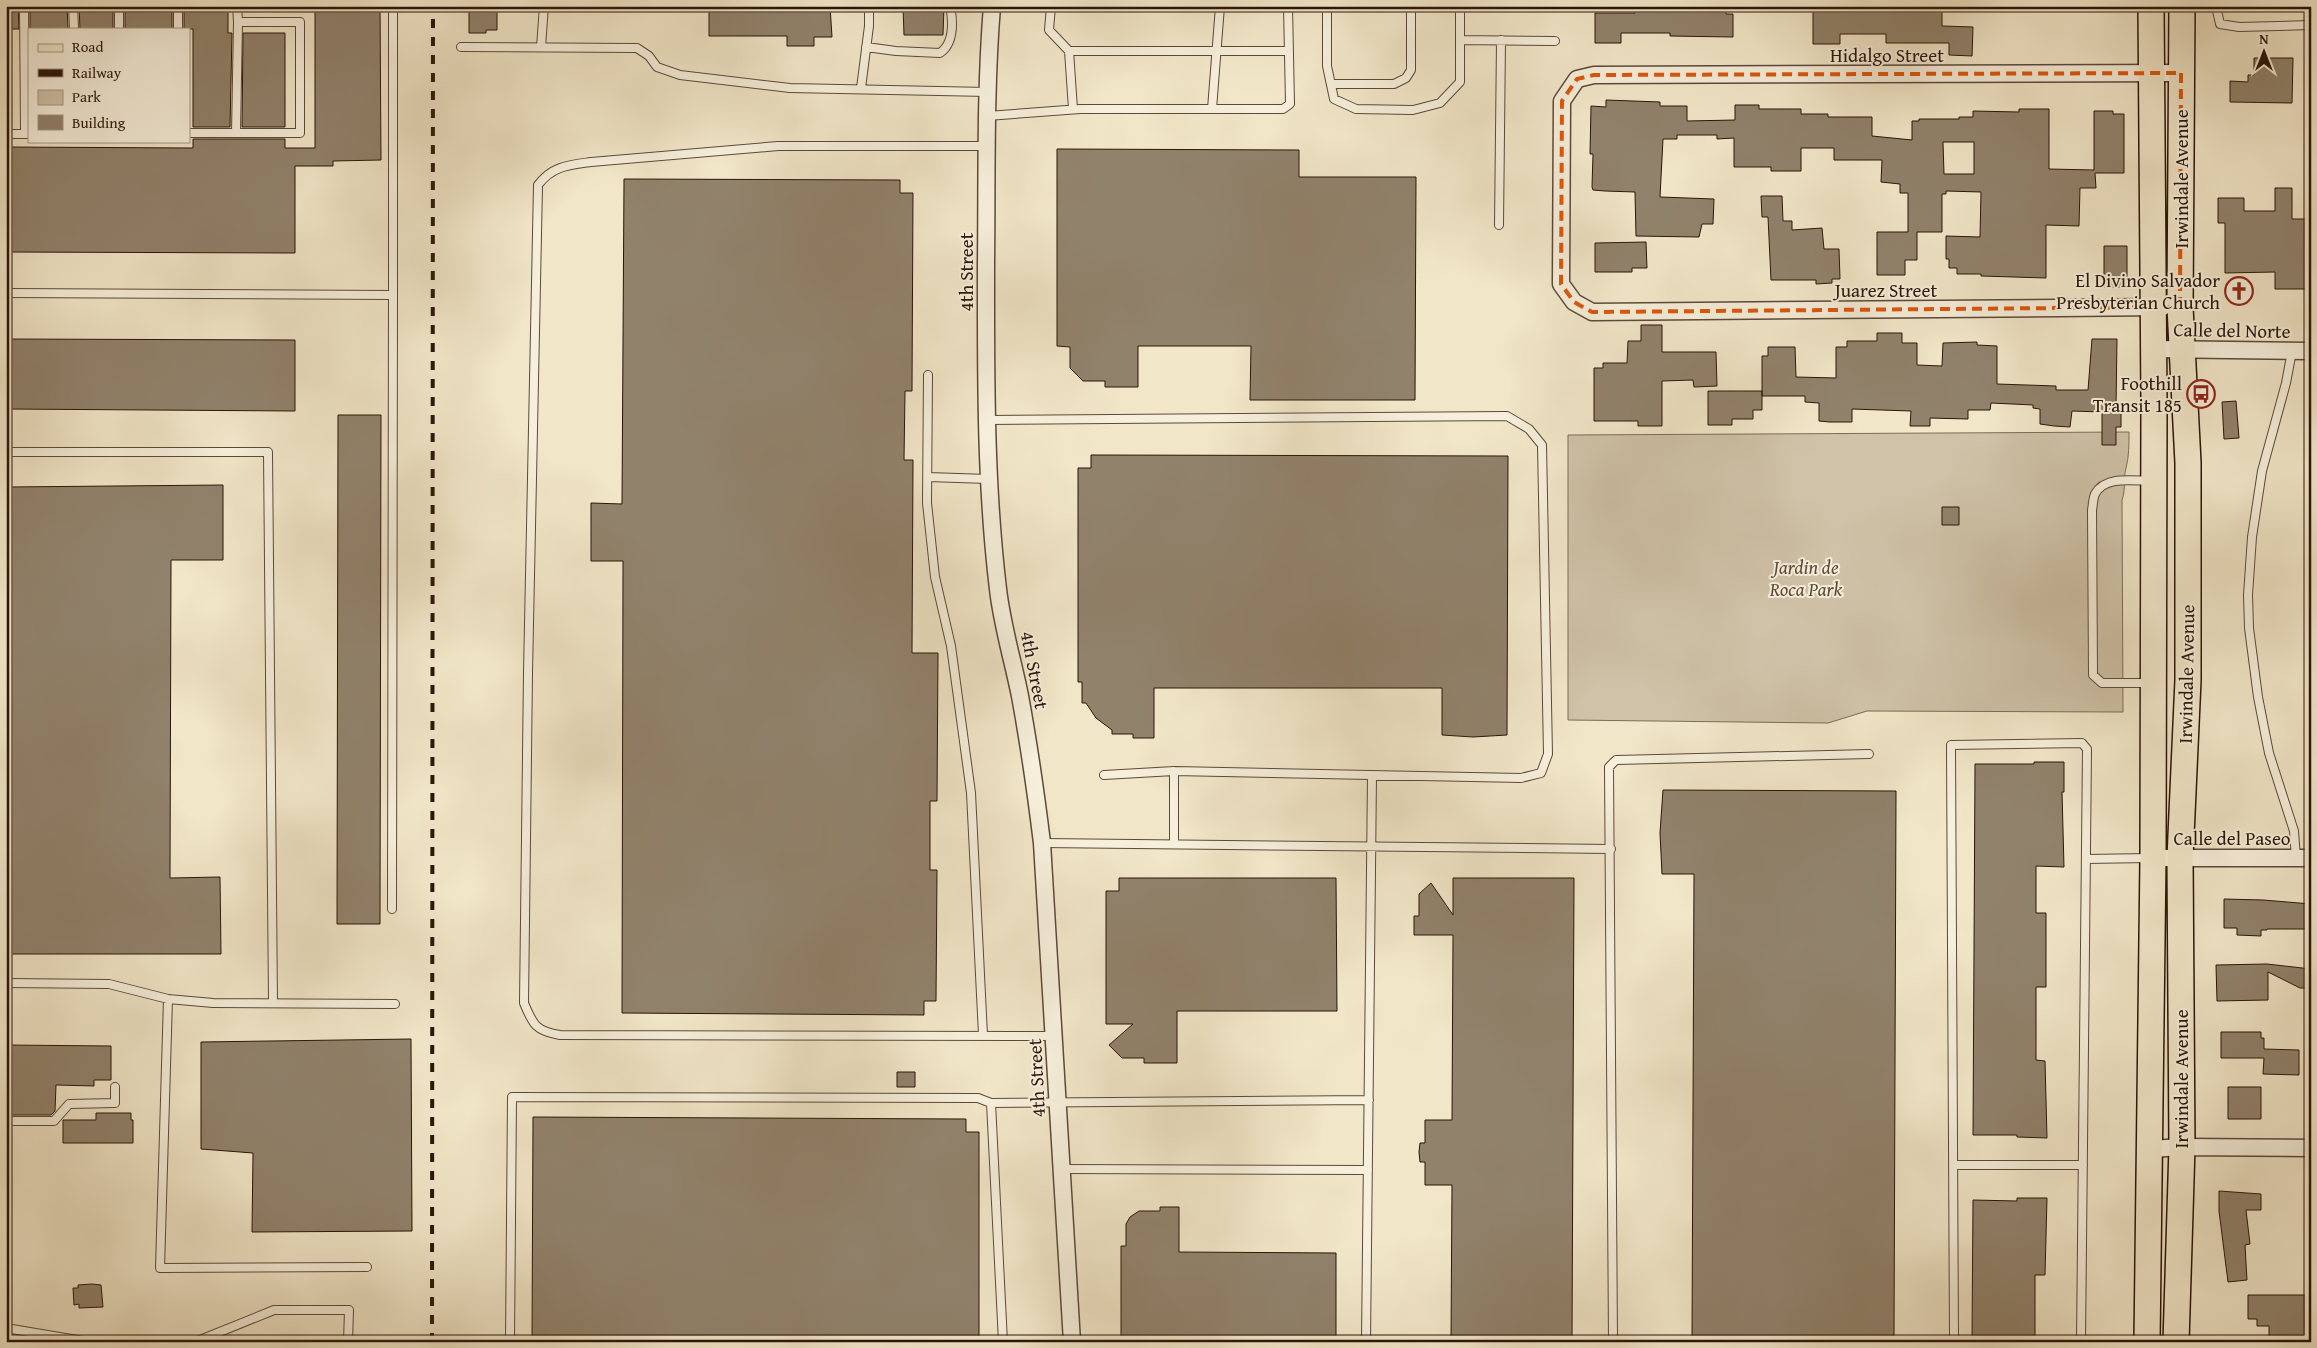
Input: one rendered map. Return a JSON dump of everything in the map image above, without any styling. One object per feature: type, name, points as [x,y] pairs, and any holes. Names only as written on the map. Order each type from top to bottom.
[{"type":"main road","name":"Irwindale Avenue","points":[[2147,1342],[2151,1149],[2153,683],[2151,6]]},
{"type":"main road","name":"Irwindale Avenue","points":[[2176,1342],[2182,1147],[2180,858],[2188,680],[2188,493],[2180,307],[2182,6]]},
{"type":"street","name":"4th Street","points":[[992,6],[987,116],[986,420],[988,478],[998,591],[1025,722],[1042,843],[1072,1342]]},
{"type":"street","name":"Hidalgo Street","points":[[1592,312],[1574,302],[1561,284],[1562,101],[1577,79],[1594,75],[2181,73]]},
{"type":"street","name":"Juarez Street","points":[[1592,312],[2180,307]]},
{"type":"street","name":"Calle del Norte","points":[[2153,349],[2311,351]]},
{"type":"street","name":"Calle del Paseo","points":[[2152,858],[2303,858]]},
{"type":"street","points":[[2151,1149],[2182,1147],[2311,1148]]},
{"type":"lane","points":[[6,134],[27,134],[24,6]]},
{"type":"lane","points":[[73,6],[74,28]]},
{"type":"lane","points":[[118,6],[119,28]]},
{"type":"lane","points":[[178,6],[178,28]]},
{"type":"lane","points":[[236,133],[238,6]]},
{"type":"lane","points":[[392,909],[393,6]]},
{"type":"lane","points":[[541,47],[544,6]]},
{"type":"lane","points":[[860,88],[869,6]]},
{"type":"lane","points":[[1051,6],[1049,30],[1069,52],[1073,109]]},
{"type":"lane","points":[[1212,109],[1220,6]]},
{"type":"lane","points":[[987,116],[1073,109],[1283,109],[1290,104],[1287,51],[1288,6]]},
{"type":"lane","points":[[1327,6],[1328,66],[1334,99],[1356,109],[1413,110],[1440,103],[1460,82],[1460,6]]},
{"type":"lane","points":[[1331,84],[1394,84],[1406,78],[1410,70],[1411,6]]},
{"type":"lane","points":[[2216,6],[2220,24],[2238,27],[2311,25]]},
{"type":"lane","points":[[866,47],[896,52],[940,53],[947,48],[953,24],[951,11]]},
{"type":"lane","points":[[190,133],[300,133],[300,22],[238,22]]},
{"type":"lane","points":[[1460,40],[1555,41]]},
{"type":"lane","points":[[1499,225],[1501,40]]},
{"type":"lane","points":[[461,47],[637,48],[649,56],[656,67],[680,75],[790,88],[988,92]]},
{"type":"lane","points":[[1069,52],[1287,51]]},
{"type":"lane","points":[[987,146],[778,146],[610,160],[562,166],[546,174],[538,185],[528,673],[524,1002],[532,1021],[542,1032],[560,1035],[1053,1036]]},
{"type":"lane","points":[[6,293],[393,295]]},
{"type":"lane","points":[[2292,351],[2286,383],[2262,471],[2252,537],[2248,595],[2249,628],[2258,697],[2269,754],[2303,858]]},
{"type":"lane","points":[[928,375],[927,503],[935,577],[951,646],[972,793],[983,1035]]},
{"type":"lane","points":[[986,420],[1507,416],[1529,429],[1542,445],[1548,754],[1541,773],[1521,778],[1174,771],[1104,776]]},
{"type":"lane","points":[[6,452],[268,452],[273,1003]]},
{"type":"lane","points":[[928,477],[988,478]]},
{"type":"lane","points":[[2153,481],[2118,480],[2104,485],[2095,494],[2092,510],[2093,675],[2102,683],[2153,683]]},
{"type":"lane","points":[[1954,1342],[1951,744],[2082,743],[2086,746],[2086,859],[2081,1342]]},
{"type":"lane","points":[[1613,1342],[1610,767],[1616,760],[1869,754]]},
{"type":"lane","points":[[1174,771],[1174,844]]},
{"type":"lane","points":[[1366,1342],[1372,776]]},
{"type":"lane","points":[[1042,843],[1611,849]]},
{"type":"lane","points":[[2086,859],[2152,858]]},
{"type":"lane","points":[[6,983],[109,984],[168,999],[273,1003],[396,1004]]},
{"type":"lane","points":[[168,999],[160,1268],[367,1267]]},
{"type":"lane","points":[[6,1121],[54,1121],[69,1104],[115,1103],[115,1087]]},
{"type":"lane","points":[[510,1342],[512,1097],[978,1098],[991,1103],[1369,1100]]},
{"type":"lane","points":[[991,1103],[1003,1342]]},
{"type":"lane","points":[[1953,1164],[2083,1166]]},
{"type":"lane","points":[[1061,1169],[1368,1170]]},
{"type":"lane","points":[[195,1342],[263,1312],[300,1308],[349,1310],[348,1342]]},
{"type":"lane","points":[[6,1328],[88,1342]]},
{"type":"highlighted area","points":[[2181,73],[2180,307],[1592,312],[1574,302],[1561,284],[1562,101],[1577,79],[1594,75]]},
{"type":"green space","name":"Jardin de Roca Park","points":[[2129,432],[2122,500],[2123,712],[1867,711],[1828,723],[1568,720],[1568,435]]},
{"type":"building","points":[[6,6],[18,6],[19,29],[6,29]]},
{"type":"building","points":[[30,6],[67,6],[68,28],[30,28]]},
{"type":"building","points":[[79,6],[113,6],[113,28],[80,28]]},
{"type":"building","points":[[125,6],[172,6],[172,28],[125,28]]},
{"type":"building","points":[[184,6],[228,6],[228,33],[232,33],[230,127],[193,127],[193,29],[184,28]]},
{"type":"building","points":[[332,6],[380,6],[381,160],[333,161],[333,166],[295,166],[295,253],[6,252],[6,147],[193,148],[193,139],[285,139],[285,148],[315,148],[315,8],[332,8]]},
{"type":"building","points":[[469,6],[497,6],[497,30],[486,30],[486,33],[469,33]]},
{"type":"building","points":[[709,6],[830,6],[832,37],[814,37],[814,46],[787,46],[787,36],[709,36]]},
{"type":"building","points":[[903,6],[944,6],[943,35],[904,35]]},
{"type":"building","points":[[1635,6],[1695,6],[1695,10],[1726,10],[1726,14],[1733,14],[1733,37],[1670,36],[1670,33],[1621,33],[1621,43],[1595,43],[1595,13],[1635,13]]},
{"type":"building","points":[[1813,6],[1942,6],[1942,26],[1973,27],[1972,56],[1949,55],[1949,43],[1886,43],[1886,34],[1840,34],[1840,44],[1813,44]]},
{"type":"building","points":[[243,33],[285,33],[285,127],[242,127]]},
{"type":"building","points":[[2254,58],[2293,58],[2292,103],[2230,102],[2230,81],[2248,82],[2248,75],[2254,75]]},
{"type":"building","points":[[1606,100],[1660,102],[1660,106],[1687,106],[1687,121],[1735,120],[1735,105],[1759,105],[1759,109],[1801,109],[1801,114],[1828,114],[1828,117],[1872,117],[1872,136],[1912,140],[1912,121],[1919,121],[1919,119],[1973,117],[1973,111],[2019,112],[2019,109],[2049,109],[2049,169],[2094,170],[2094,111],[2113,111],[2113,114],[2124,114],[2124,173],[2095,173],[2096,188],[2080,188],[2079,226],[2046,225],[2046,278],[1957,274],[1957,268],[1949,268],[1949,259],[1946,259],[1946,236],[1980,237],[1981,192],[1946,191],[1946,194],[1942,194],[1942,232],[1917,232],[1917,260],[1905,260],[1905,275],[1877,275],[1877,232],[1908,232],[1908,193],[1900,193],[1900,184],[1881,182],[1882,160],[1834,160],[1834,148],[1801,148],[1801,171],[1771,171],[1771,167],[1734,167],[1734,138],[1717,139],[1717,135],[1677,135],[1677,139],[1663,139],[1660,197],[1714,199],[1713,224],[1702,224],[1699,237],[1636,236],[1635,192],[1593,190],[1592,187],[1593,154],[1590,154],[1591,106],[1606,107]],"holes":[[[1943,142],[1974,142],[1974,174],[1944,174]]]},
{"type":"building","points":[[1057,149],[1299,150],[1299,177],[1416,177],[1415,400],[1250,400],[1251,346],[1138,346],[1138,387],[1105,387],[1105,381],[1083,381],[1070,368],[1070,347],[1057,346]]},
{"type":"building","points":[[624,179],[900,180],[900,193],[913,193],[912,391],[905,391],[904,460],[913,460],[912,653],[938,653],[937,801],[930,801],[930,870],[937,870],[936,1001],[924,1001],[924,1015],[622,1013],[623,561],[591,561],[591,503],[622,504]]},
{"type":"building","points":[[2275,188],[2292,188],[2292,219],[2311,219],[2311,289],[2275,289],[2275,272],[2225,273],[2225,223],[2218,223],[2218,198],[2244,198],[2244,211],[2275,211]]},
{"type":"building","points":[[1761,196],[1782,196],[1783,221],[1792,221],[1792,230],[1822,228],[1824,249],[1839,249],[1840,279],[1832,279],[1832,283],[1816,284],[1816,280],[1771,280],[1768,217],[1762,217]]},
{"type":"building","points":[[1646,242],[1647,268],[1632,268],[1632,272],[1595,272],[1595,243]]},
{"type":"building","points":[[2104,246],[2127,246],[2127,287],[2104,287]]},
{"type":"building","points":[[1641,325],[1662,325],[1662,352],[1716,352],[1717,386],[1694,387],[1693,380],[1662,381],[1662,426],[1638,426],[1638,421],[1594,421],[1594,368],[1603,368],[1603,363],[1627,363],[1628,341],[1641,341]]},
{"type":"building","points":[[1877,333],[1902,333],[1902,343],[1917,343],[1917,365],[1942,366],[1943,343],[1977,342],[1977,345],[1997,346],[1997,384],[2056,386],[2056,390],[2088,390],[2092,339],[2117,339],[2116,407],[2121,407],[2121,427],[2116,427],[2116,445],[2102,445],[2102,412],[2072,411],[2070,427],[2054,426],[2040,424],[2040,409],[2033,408],[2033,405],[1991,403],[1990,410],[1968,410],[1968,419],[1930,418],[1930,426],[1910,426],[1911,411],[1852,409],[1852,422],[1819,421],[1819,403],[1805,402],[1805,396],[1762,396],[1762,356],[1768,356],[1768,347],[1795,347],[1796,377],[1836,378],[1836,347],[1847,347],[1847,341],[1877,341]]},
{"type":"building","points":[[6,339],[295,340],[295,411],[6,409]]},
{"type":"building","points":[[1708,391],[1762,391],[1762,410],[1753,410],[1753,419],[1732,419],[1732,425],[1708,425]]},
{"type":"building","points":[[2236,401],[2239,438],[2224,439],[2222,402]]},
{"type":"building","points":[[338,415],[381,415],[380,924],[337,924]]},
{"type":"building","points":[[1091,455],[1508,456],[1507,735],[1473,737],[1442,735],[1442,688],[1154,688],[1154,738],[1133,738],[1133,734],[1112,734],[1112,730],[1096,718],[1086,703],[1082,703],[1082,682],[1078,682],[1078,468],[1091,468]]},
{"type":"building","points":[[223,485],[223,560],[171,560],[170,878],[220,877],[221,954],[6,954],[6,487]]},
{"type":"building","points":[[1942,507],[1959,507],[1959,525],[1942,525]]},
{"type":"building","points":[[2034,762],[2064,762],[2064,792],[2062,792],[2064,867],[2036,866],[2036,913],[2046,913],[2046,987],[2036,987],[2036,1060],[2045,1061],[2047,1138],[2017,1137],[2017,1135],[1973,1135],[1975,764],[2034,764]]},
{"type":"building","points":[[1663,790],[1896,791],[1894,1342],[1692,1342],[1694,874],[1662,874],[1660,833]]},
{"type":"building","points":[[1119,878],[1336,878],[1337,1011],[1177,1011],[1177,1063],[1144,1063],[1144,1058],[1122,1058],[1109,1045],[1133,1024],[1106,1024],[1106,891],[1119,891]]},
{"type":"building","points":[[1453,878],[1574,878],[1572,1342],[1451,1342],[1452,1185],[1425,1185],[1425,1162],[1420,1162],[1419,1152],[1420,1143],[1425,1143],[1425,1120],[1452,1120],[1453,935],[1414,935],[1414,916],[1419,916],[1419,894],[1431,883],[1453,915]]},
{"type":"building","points":[[2224,899],[2311,904],[2311,929],[2267,929],[2261,930],[2261,936],[2237,935],[2237,928],[2224,928]]},
{"type":"building","points":[[2267,964],[2311,969],[2311,988],[2300,988],[2268,972],[2268,1000],[2217,1001],[2216,965]]},
{"type":"building","points":[[2221,1032],[2261,1032],[2261,1038],[2264,1038],[2264,1049],[2299,1050],[2299,1075],[2263,1074],[2264,1058],[2221,1058]]},
{"type":"building","points":[[411,1039],[412,1231],[252,1232],[253,1153],[201,1149],[201,1042]]},
{"type":"building","points":[[6,1045],[111,1046],[111,1080],[94,1080],[94,1086],[56,1085],[55,1111],[51,1115],[6,1115]]},
{"type":"building","points":[[897,1072],[915,1072],[915,1087],[897,1087]]},
{"type":"building","points":[[2228,1087],[2261,1087],[2261,1119],[2228,1119]]},
{"type":"building","points":[[96,1113],[131,1113],[131,1120],[133,1120],[133,1143],[63,1143],[63,1120],[96,1120]]},
{"type":"building","points":[[533,1117],[966,1119],[966,1132],[979,1132],[979,1342],[532,1342]]},
{"type":"building","points":[[2219,1191],[2261,1194],[2261,1210],[2246,1210],[2250,1244],[2245,1245],[2247,1280],[2228,1282],[2219,1211]]},
{"type":"building","points":[[2017,1198],[2047,1198],[2045,1275],[2035,1275],[2035,1342],[1972,1342],[1973,1200],[2017,1201]]},
{"type":"building","points":[[1160,1207],[1179,1207],[1179,1252],[1336,1253],[1336,1342],[1121,1342],[1121,1246],[1126,1246],[1126,1224],[1130,1217],[1139,1211],[1160,1211]]},
{"type":"building","points":[[78,1285],[101,1285],[103,1307],[79,1308],[79,1304],[74,1305],[73,1288],[78,1288]]},
{"type":"building","points":[[2248,1295],[2305,1295],[2305,1341],[2269,1342],[2269,1326],[2257,1326],[2257,1319],[2248,1319]]},
{"type":"railway","points":[[432,1342],[433,6]]},
{"type":"place","name":"El Divino Salvador Presbyterian Church","points":[[2239,291]]},
{"type":"place","name":"Foothill Transit 185","points":[[2201,394]]}]
